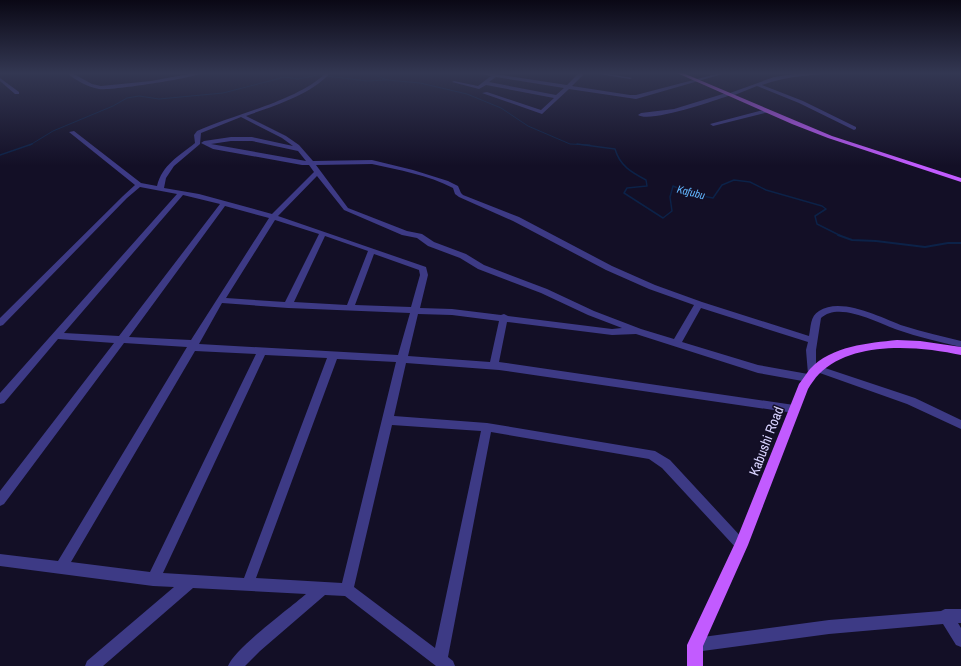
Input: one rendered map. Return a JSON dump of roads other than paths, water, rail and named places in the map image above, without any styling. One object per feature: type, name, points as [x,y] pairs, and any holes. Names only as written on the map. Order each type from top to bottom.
[{"type":"main road","points":[[751,104],[830,137],[961,180]]},
{"type":"main road","points":[[812,373],[840,356],[868,348],[941,343],[961,351]]},
{"type":"main road","name":"Kabushi Road","points":[[695,666],[695,645],[741,545],[794,409],[812,373]]},
{"type":"street","points":[[197,143],[197,135],[199,132],[272,104]]},
{"type":"street","points":[[517,104],[540,112],[544,111],[550,104]]},
{"type":"street","points":[[641,115],[652,115],[698,104]]},
{"type":"street","points":[[805,104],[854,128]]},
{"type":"street","points":[[713,124],[767,111]]},
{"type":"street","points":[[242,116],[284,136],[300,149],[346,209],[405,233],[418,236],[431,244],[463,256],[481,267],[537,288],[591,313],[638,331],[758,369],[812,373],[911,401],[961,425]]},
{"type":"street","points":[[72,132],[139,185],[160,188],[274,216],[423,269],[424,275],[402,359],[389,420],[347,590]]},
{"type":"street","points":[[160,188],[165,172],[183,154],[197,143],[231,139],[252,139],[300,149]]},
{"type":"street","points":[[205,143],[213,147],[248,154],[311,163],[372,162],[412,171],[446,182],[456,187],[458,194],[461,196],[489,206],[609,268],[652,287],[699,304],[812,340]]},
{"type":"street","points":[[61,567],[220,300],[274,216],[317,172]]},
{"type":"street","points":[[0,322],[125,197],[139,185]]},
{"type":"street","points":[[0,400],[181,193]]},
{"type":"street","points":[[0,500],[223,204]]},
{"type":"street","points":[[288,305],[323,233]]},
{"type":"street","points":[[350,307],[372,250]]},
{"type":"street","points":[[220,300],[288,305],[415,310],[504,318],[612,332],[638,331]]},
{"type":"street","points":[[676,344],[699,304]]},
{"type":"street","points":[[812,373],[811,350],[817,317],[819,314],[832,309],[853,312],[915,332],[941,343],[961,344]]},
{"type":"street","points":[[494,366],[504,318]]},
{"type":"street","points":[[56,336],[262,352],[402,359],[494,366],[794,409]]},
{"type":"street","points":[[153,579],[262,352]]},
{"type":"street","points":[[248,584],[332,356]]},
{"type":"street","points":[[389,420],[487,427],[652,454],[666,464],[741,545]]},
{"type":"street","points":[[0,560],[153,579],[347,590],[444,663],[487,427]]},
{"type":"street","points":[[92,666],[191,581]]},
{"type":"street","points":[[235,666],[255,646],[324,588]]},
{"type":"street","points":[[695,645],[829,627],[945,616],[961,616]]},
{"type":"street","points":[[945,616],[961,640]]},
{"type":"waterway","points":[[31,144],[53,131],[116,104]]},
{"type":"waterway","name":"Kafubu","points":[[491,104],[501,108],[528,126],[570,144],[581,145]]},
{"type":"waterway","points":[[0,155],[31,144]]},
{"type":"waterway","name":"Kafubu","points":[[577,144],[581,145]]},
{"type":"waterway","name":"Kafubu","points":[[581,145],[590,145]]},
{"type":"waterway","name":"Kafubu","points":[[581,145],[615,149],[623,164],[646,180],[647,186],[627,188],[624,193],[663,218],[672,211],[670,197],[673,186],[692,194],[713,198],[722,185],[734,180],[750,182],[766,190],[822,206],[826,209],[815,216],[817,224],[841,236]]},
{"type":"waterway","name":"Kafubu","points":[[838,235],[852,240],[876,241],[925,247],[948,243],[961,243]]}]
